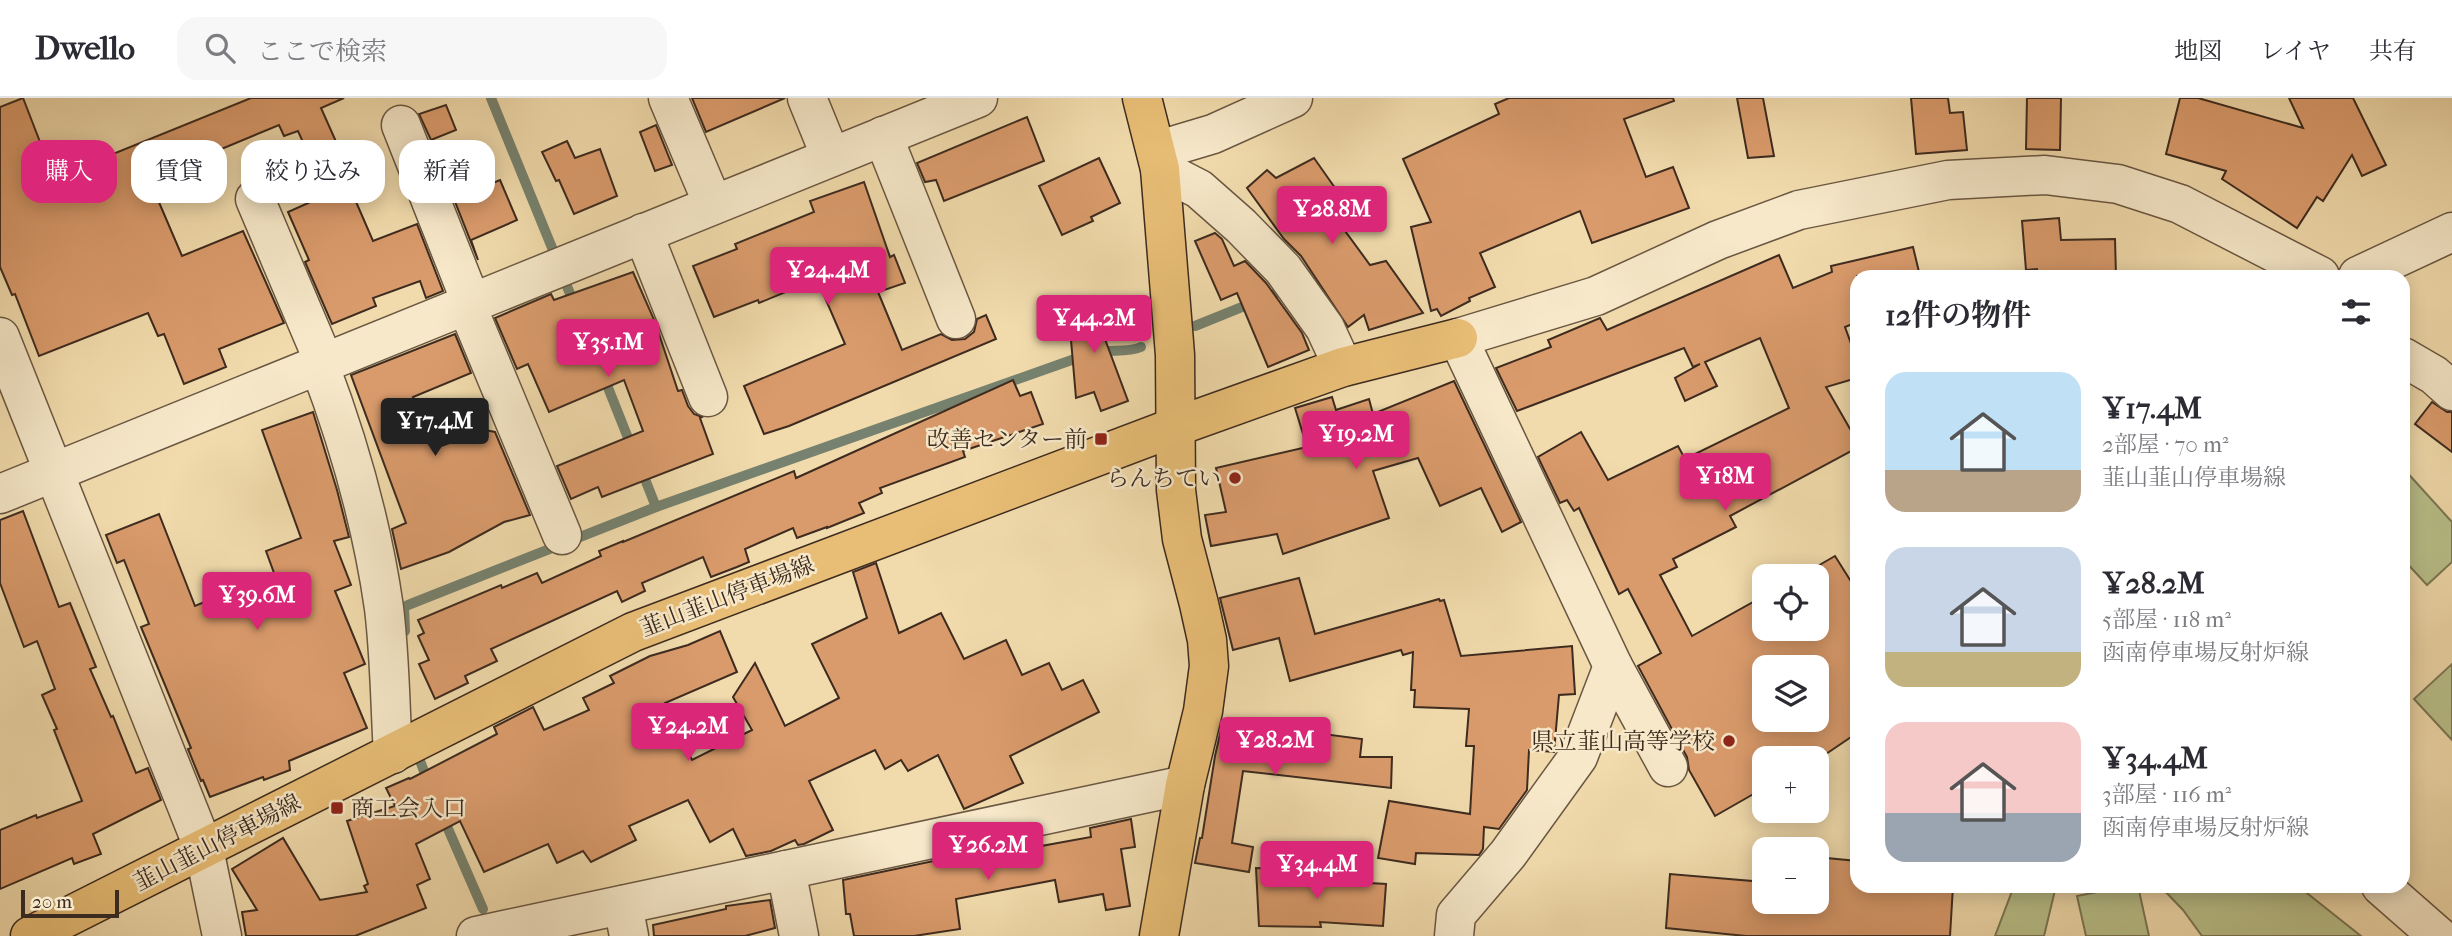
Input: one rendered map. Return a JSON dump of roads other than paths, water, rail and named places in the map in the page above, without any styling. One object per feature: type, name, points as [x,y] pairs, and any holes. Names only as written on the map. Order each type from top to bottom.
[{"type":"main road","points":[[1142,98],[1158,160],[1175,355],[1175,490],[1182,539],[1207,639],[1209,666],[1203,711],[1185,785],[1158,936]]},
{"type":"main road","name":"韮山韮山停車場線","points":[[30,936],[633,632],[1174,427],[1343,367],[1458,338]]},
{"type":"street","points":[[668,98],[713,204]]},
{"type":"street","points":[[807,98],[831,157]]},
{"type":"street","points":[[0,494],[978,98]]},
{"type":"street","points":[[1293,98],[1158,160],[1199,189],[1241,226],[1283,269],[1325,328],[1343,367]]},
{"type":"street","points":[[401,125],[562,535]]},
{"type":"street","points":[[883,136],[957,319]]},
{"type":"street","points":[[1668,767],[1613,666],[1458,338],[1596,296],[1718,240],[1799,210],[1948,180],[2045,174],[2118,184],[2180,204],[2308,270]]},
{"type":"street","points":[[258,203],[321,363],[347,439],[372,540],[384,608],[389,658],[393,754]]},
{"type":"street","points":[[2371,270],[2452,232]]},
{"type":"street","points":[[643,233],[708,397]]},
{"type":"street","points":[[0,337],[204,849],[222,936]]},
{"type":"street","points":[[2410,361],[2434,375],[2452,391]]},
{"type":"street","points":[[1454,936],[1456,915],[1508,854],[1578,757],[1613,666]]},
{"type":"street","points":[[476,936],[626,920],[786,870],[1185,785]]},
{"type":"street","points":[[786,870],[799,936]]},
{"type":"street","points":[[2389,893],[2438,936]]},
{"type":"waterway","points":[[491,98],[557,260]]},
{"type":"waterway","points":[[562,274],[575,306]]},
{"type":"waterway","points":[[1195,326],[1279,292]]},
{"type":"waterway","points":[[1097,352],[1141,347]]},
{"type":"waterway","points":[[405,631],[404,607],[408,605],[656,507],[1083,356]]},
{"type":"waterway","points":[[603,375],[632,448]]},
{"type":"waterway","points":[[641,469],[656,507]]},
{"type":"waterway","points":[[416,750],[428,782]]},
{"type":"waterway","points":[[442,815],[483,909]]},
{"type":"place","name":"改善センター前","points":[[1101,439]]},
{"type":"place","name":"らんちてい","points":[[1235,478]]},
{"type":"place","name":"県立韮山高等学校","points":[[1729,741]]},
{"type":"place","name":"商工会入口","points":[[337,808]]}]
